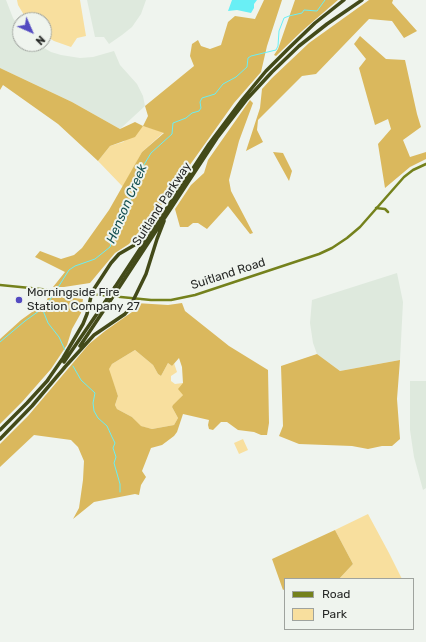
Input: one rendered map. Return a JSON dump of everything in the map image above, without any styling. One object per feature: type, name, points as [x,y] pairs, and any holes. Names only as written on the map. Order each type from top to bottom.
[{"type":"highway","name":"Suitland Parkway","points":[[117,288],[166,209],[223,124],[254,84],[298,39],[344,0]]},
{"type":"highway","name":"Suitland Parkway","points":[[0,438],[32,406],[64,368],[220,133],[255,89],[308,38],[362,0]]},
{"type":"highway","points":[[64,368],[94,335],[127,312],[147,270],[160,230],[175,202]]},
{"type":"highway","points":[[48,381],[84,322],[91,293],[116,257],[144,238],[166,209]]},
{"type":"highway","name":"Suitland Parkway","points":[[0,430],[48,381],[107,303]]},
{"type":"main road","name":"Suitland Road","points":[[0,285],[162,300],[190,296],[319,254],[332,248],[360,227],[404,177],[413,170],[426,164]]},
{"type":"main road","points":[[376,208],[385,209],[388,212]]},
{"type":"shaded area","points":[[0,0],[6,0],[12,15],[12,52],[51,52],[80,58],[93,57],[114,51],[120,65],[137,84],[143,96],[145,106],[120,129],[72,102],[0,68]]},
{"type":"shaded area","points":[[87,0],[146,0],[141,14],[132,27],[109,44],[104,37],[95,37]]},
{"type":"shaded area","points":[[264,0],[282,0],[267,46],[261,72],[234,103],[160,207],[129,244],[115,253],[90,283],[53,287],[65,272],[35,257],[40,251],[61,259],[74,255],[82,248],[109,210],[142,152],[164,133],[143,126],[148,116],[145,106],[194,66],[190,56],[192,44],[198,40],[201,46],[210,49],[221,45],[228,22],[235,16],[255,19]]},
{"type":"shaded area","points":[[295,0],[338,0],[276,56],[274,55],[278,49]]},
{"type":"shaded area","points":[[369,0],[393,0],[392,3],[417,31],[404,38],[392,21],[369,19],[316,74],[302,76],[258,120],[257,130],[263,142],[246,151],[260,108],[262,89],[309,43]]},
{"type":"shaded area","points":[[360,36],[386,59],[405,60],[421,127],[403,140],[410,157],[426,152],[426,159],[410,167],[385,188],[378,144],[391,129],[388,119],[375,125],[359,68],[366,59],[354,44]]},
{"type":"shaded area","points":[[0,68],[72,102],[120,129],[135,122],[143,126],[135,137],[110,146],[98,161],[58,124],[3,85],[0,90]]},
{"type":"shaded area","points":[[250,100],[253,103],[239,141],[229,180],[231,191],[253,233],[250,234],[228,206],[207,229],[198,223],[193,223],[188,227],[180,227],[175,209],[191,185],[204,173],[208,160]]},
{"type":"shaded area","points":[[273,152],[283,153],[292,171],[289,181]]},
{"type":"shaded area","points":[[397,273],[403,302],[400,360],[340,371],[317,354],[313,343],[310,323],[312,300]]},
{"type":"shaded area","points":[[49,295],[83,299],[81,313],[72,329],[67,345],[51,369],[0,424],[0,339],[21,320],[46,302]]},
{"type":"shaded area","points":[[136,303],[168,305],[182,303],[185,311],[229,346],[268,370],[269,423],[267,435],[238,430],[227,422],[221,422],[213,430],[209,429],[209,420],[183,414],[177,432],[174,436],[162,445],[151,448],[142,471],[146,477],[141,485],[139,495],[135,494],[94,502],[73,519],[79,508],[83,480],[84,461],[78,447],[71,440],[34,435],[0,467],[0,444],[28,416],[89,344],[132,312]],"holes":[[[135,350],[153,365],[158,374],[161,376],[168,363],[172,366],[179,358],[182,367],[183,383],[178,389],[183,395],[172,407],[178,418],[174,425],[152,429],[141,426],[132,417],[117,409],[115,405],[118,396],[109,369],[112,364]]]},
{"type":"shaded area","points":[[317,354],[340,371],[400,360],[397,399],[400,439],[392,446],[382,446],[368,449],[352,446],[299,444],[279,436],[283,426],[281,366]]},
{"type":"shaded area","points":[[410,381],[426,381],[426,488],[423,490],[414,457],[410,430]]},
{"type":"shaded area","points":[[335,530],[353,564],[340,578],[284,578],[283,590],[272,559]]},
{"type":"green space","points":[[17,0],[80,0],[86,36],[77,38],[71,47],[54,41],[52,40],[52,12],[22,12]]},
{"type":"green space","points":[[143,126],[164,132],[142,152],[123,187],[98,161],[110,146],[123,142]]},
{"type":"green space","points":[[135,350],[153,365],[158,374],[161,376],[168,363],[172,366],[174,363],[177,372],[171,376],[171,381],[175,384],[183,383],[183,395],[172,407],[178,418],[174,425],[152,429],[140,426],[132,417],[117,409],[115,405],[118,396],[108,369],[112,364]]},
{"type":"green space","points":[[243,439],[248,450],[239,454],[234,443]]},
{"type":"green space","points":[[368,514],[402,578],[340,578],[353,564],[335,530]]},
{"type":"water","points":[[232,0],[257,0],[251,13],[237,10],[228,11]]},
{"type":"waterway","name":"Henson Creek","points":[[57,289],[69,270],[75,266],[95,259],[110,247],[118,220],[130,201],[139,173],[151,153],[172,134],[173,123],[199,111],[201,108],[200,102],[202,98],[215,94],[223,84],[236,77],[247,67],[248,58],[276,50],[278,46],[279,31],[284,18],[302,13],[304,10],[317,11],[325,0]]},
{"type":"waterway","name":"Henson Creek","points":[[0,342],[46,306],[55,292]]},
{"type":"waterway","points":[[42,308],[48,323],[59,337],[65,350]]},
{"type":"waterway","points":[[73,366],[81,380],[95,393],[93,403],[94,411],[98,418],[107,426],[115,443],[113,448],[116,457],[114,463],[120,484],[120,492]]},
{"type":"place","name":"Morningside Fire Station Company 27","points":[[19,300]]}]
